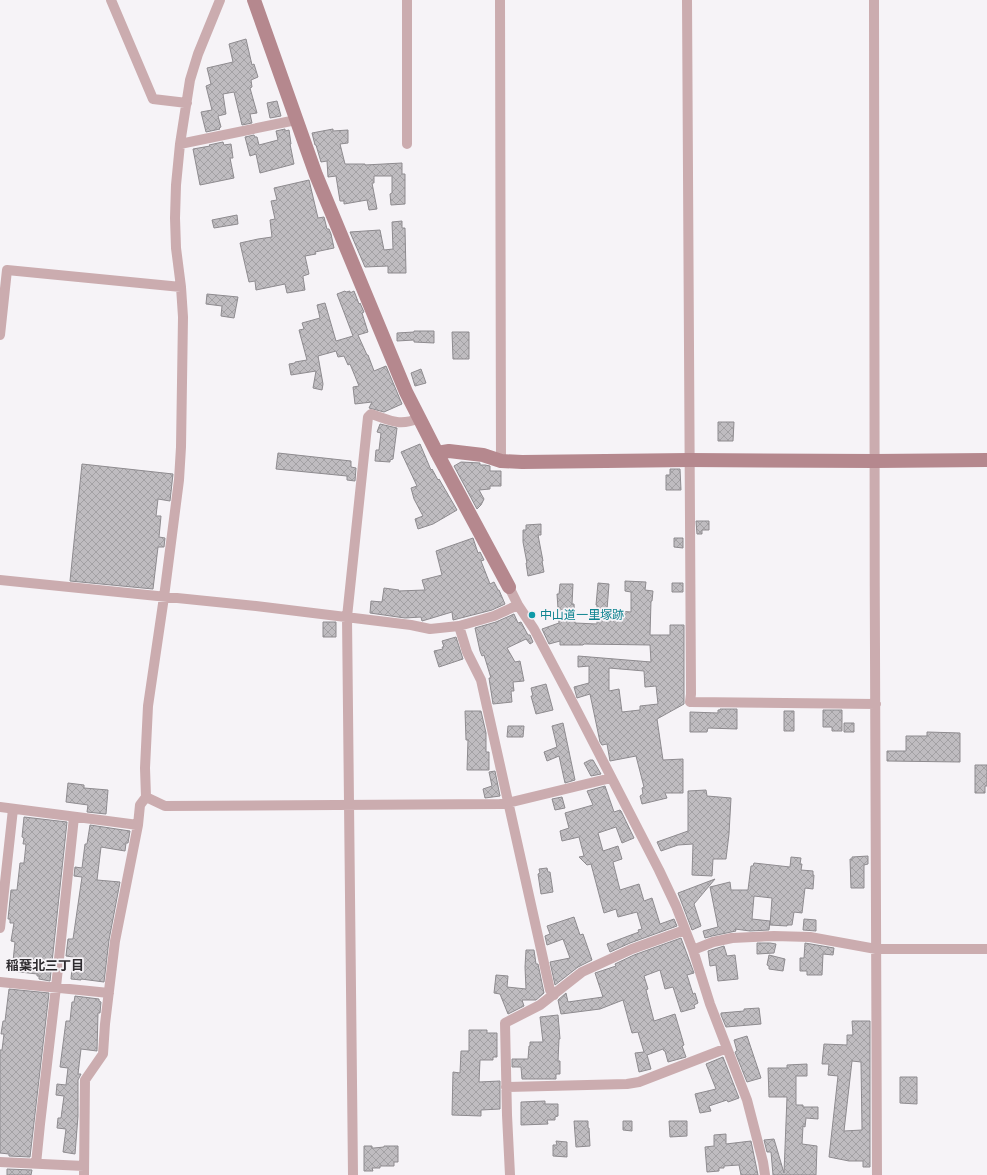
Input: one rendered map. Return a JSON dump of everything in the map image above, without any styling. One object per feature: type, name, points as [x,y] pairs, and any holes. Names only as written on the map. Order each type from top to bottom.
[{"type":"street","points":[[112,0],[153,99],[187,103]]},
{"type":"street","points":[[0,1162],[36,1164],[84,1171],[85,1080],[102,1054],[115,941],[138,825],[140,805],[146,797],[145,768],[148,706],[179,480],[181,447],[182,317],[175,218],[176,185],[180,144],[190,80],[198,54],[220,0]]},
{"type":"street","points":[[254,0],[316,175],[418,418],[518,605],[534,630],[659,870],[693,950],[710,1004],[747,1100],[765,1175]]},
{"type":"street","points":[[406,144],[407,0]]},
{"type":"street","points":[[500,0],[501,461]]},
{"type":"street","points":[[687,0],[690,702],[876,704]]},
{"type":"street","points":[[874,0],[877,1175]]},
{"type":"street","points":[[180,144],[296,120]]},
{"type":"street","points":[[0,335],[7,270],[181,287]]},
{"type":"street","points":[[352,1175],[350,805],[347,617],[368,417],[371,414],[399,423],[411,422],[418,418]]},
{"type":"street","points":[[437,453],[449,451],[483,456],[501,461],[522,462],[689,460],[987,460]]},
{"type":"street","points":[[0,580],[256,606],[411,625],[430,629],[459,626],[494,616],[518,605]]},
{"type":"street","points":[[459,626],[467,652],[481,680],[550,990],[554,995]]},
{"type":"street","points":[[146,797],[166,806],[508,803],[611,778]]},
{"type":"street","points":[[0,807],[138,825]]},
{"type":"street","points":[[0,928],[13,809]]},
{"type":"street","points":[[36,1164],[74,817]]},
{"type":"street","points":[[510,1175],[505,1023],[540,1005],[582,972],[632,949],[685,930]]},
{"type":"street","points":[[693,950],[713,942],[732,938],[774,936],[810,937],[876,949],[987,949]]},
{"type":"street","points":[[0,982],[109,993]]},
{"type":"street","points":[[506,1087],[626,1084],[639,1082],[727,1048]]},
{"type":"building","points":[[246,39],[252,65],[254,64],[258,77],[251,80],[252,87],[250,88],[257,113],[250,114],[252,123],[242,125],[234,92],[223,94],[226,114],[218,116],[221,127],[219,128],[220,129],[206,132],[201,112],[212,110],[206,86],[211,84],[207,68],[233,62],[229,44]]},
{"type":"building","points":[[277,101],[281,116],[270,118],[267,103]]},
{"type":"building","points":[[285,129],[285,131],[289,130],[294,164],[260,173],[256,154],[250,156],[245,137],[254,135],[257,137],[259,145],[278,140],[276,131]]},
{"type":"building","points":[[333,129],[333,131],[348,130],[348,143],[340,144],[345,164],[365,165],[402,163],[402,174],[405,174],[405,204],[391,205],[390,194],[392,193],[392,176],[374,176],[374,183],[372,183],[377,209],[369,210],[367,200],[344,204],[344,201],[340,201],[336,176],[328,177],[327,161],[321,162],[312,133]]},
{"type":"building","points":[[223,142],[224,145],[231,144],[233,158],[230,158],[234,178],[200,185],[193,149]]},
{"type":"building","points":[[309,180],[318,218],[324,217],[327,229],[329,229],[331,234],[334,248],[305,256],[309,274],[303,276],[305,290],[287,293],[285,284],[256,290],[255,281],[249,282],[240,243],[272,237],[270,220],[275,219],[271,201],[277,200],[274,188]]},
{"type":"building","points":[[237,215],[238,224],[214,228],[212,220]]},
{"type":"building","points":[[402,221],[402,228],[405,228],[406,273],[388,273],[388,266],[365,267],[350,232],[380,230],[384,250],[393,249],[392,222]]},
{"type":"building","points":[[350,291],[350,293],[354,291],[364,312],[362,313],[368,332],[358,335],[374,371],[386,366],[402,404],[384,412],[369,408],[372,402],[355,404],[353,387],[359,386],[350,364],[348,365],[344,356],[338,357],[336,351],[318,356],[323,384],[322,390],[313,388],[316,371],[291,375],[289,364],[307,360],[299,330],[304,329],[302,323],[320,318],[317,305],[325,303],[336,341],[353,336],[337,294]]},
{"type":"building","points":[[207,294],[238,297],[234,318],[221,316],[222,306],[206,304]]},
{"type":"building","points":[[434,331],[434,343],[414,342],[414,340],[397,341],[397,333]]},
{"type":"building","points":[[452,332],[469,332],[469,359],[453,359]]},
{"type":"building","points":[[421,369],[426,383],[415,386],[411,373]]},
{"type":"building","points":[[718,422],[734,422],[733,441],[718,441]]},
{"type":"building","points":[[380,424],[397,428],[393,459],[390,460],[390,462],[375,461],[376,450],[379,450],[381,433],[377,432]]},
{"type":"building","points":[[420,444],[431,470],[432,469],[438,480],[439,479],[457,510],[433,524],[418,529],[415,519],[423,516],[414,499],[411,488],[417,486],[401,452]]},
{"type":"building","points":[[278,453],[351,461],[351,467],[356,468],[355,481],[347,480],[347,476],[276,469]]},
{"type":"building","points":[[461,462],[480,463],[480,465],[490,466],[490,471],[501,471],[501,486],[490,486],[490,489],[479,490],[484,499],[477,509],[454,466]]},
{"type":"building","points":[[82,464],[173,474],[170,501],[158,499],[156,516],[161,516],[159,537],[165,538],[164,547],[158,547],[153,589],[70,581]]},
{"type":"building","points":[[670,469],[680,469],[681,490],[666,490],[666,475],[670,475]]},
{"type":"building","points":[[696,521],[709,521],[709,530],[702,530],[702,534],[697,534]]},
{"type":"building","points":[[541,524],[541,535],[538,535],[544,572],[528,576],[523,542],[523,530],[526,530],[526,525]]},
{"type":"building","points":[[473,538],[478,553],[480,552],[484,560],[481,561],[490,584],[494,582],[505,604],[492,610],[453,620],[452,612],[422,621],[421,617],[405,618],[370,613],[371,601],[382,602],[384,588],[399,590],[398,591],[425,590],[422,580],[442,575],[436,551]]},
{"type":"building","points":[[674,538],[683,538],[683,548],[674,547]]},
{"type":"building","points":[[625,581],[646,582],[645,590],[653,591],[651,601],[650,635],[670,635],[670,625],[684,625],[684,704],[657,719],[663,760],[683,759],[683,793],[665,793],[667,798],[642,804],[640,796],[643,794],[642,788],[644,787],[636,756],[610,761],[607,744],[602,745],[600,742],[590,694],[577,698],[574,687],[589,683],[589,666],[578,667],[578,656],[651,662],[650,645],[560,645],[560,641],[549,644],[542,629],[559,623],[557,594],[559,594],[560,584],[573,584],[572,604],[574,604],[575,623],[597,624],[596,605],[598,583],[609,584],[607,610],[631,612],[631,592],[625,591]],"holes":[[[609,668],[644,671],[645,687],[656,686],[658,704],[640,706],[640,710],[622,712],[619,689],[609,691]]]},
{"type":"building","points":[[672,583],[683,583],[683,592],[672,592]]},
{"type":"building","points":[[514,614],[518,623],[521,622],[533,642],[530,644],[526,639],[507,648],[515,662],[520,661],[524,681],[513,682],[514,691],[511,691],[512,702],[493,704],[489,678],[491,678],[484,655],[482,656],[480,651],[475,628],[496,622]]},
{"type":"building","points":[[323,622],[336,622],[336,637],[323,637]]},
{"type":"building","points":[[456,637],[463,659],[439,667],[434,651],[443,649],[442,647],[444,647],[442,641]]},
{"type":"building","points":[[546,684],[553,710],[536,714],[531,696],[533,696],[531,688]]},
{"type":"building","points":[[737,709],[737,729],[708,728],[707,732],[690,732],[690,712],[718,713],[718,710]]},
{"type":"building","points":[[823,710],[842,710],[842,731],[832,731],[832,727],[823,727]]},
{"type":"building","points":[[465,711],[481,711],[486,733],[486,752],[489,752],[489,770],[467,770],[468,740],[466,740]]},
{"type":"building","points":[[784,711],[794,711],[794,731],[784,731]]},
{"type":"building","points":[[563,723],[575,780],[565,783],[559,756],[547,761],[544,752],[557,747],[552,726]]},
{"type":"building","points":[[844,723],[854,723],[854,732],[844,732]]},
{"type":"building","points":[[508,726],[524,726],[523,737],[507,737]]},
{"type":"building","points":[[927,732],[960,733],[960,762],[887,761],[887,751],[906,751],[906,736],[927,736]]},
{"type":"building","points":[[593,760],[601,774],[591,776],[584,763]]},
{"type":"building","points":[[975,765],[987,765],[987,786],[985,786],[985,793],[975,793]]},
{"type":"building","points":[[495,771],[500,796],[485,798],[483,789],[492,786],[489,772]]},
{"type":"building","points":[[68,783],[84,785],[84,788],[108,790],[106,814],[87,812],[88,805],[66,802]]},
{"type":"building","points":[[605,786],[614,812],[621,811],[634,838],[622,843],[616,827],[598,833],[603,851],[618,846],[622,859],[613,862],[620,890],[639,884],[644,901],[652,898],[660,924],[674,919],[677,926],[610,952],[607,944],[639,932],[638,930],[642,929],[637,912],[618,917],[616,909],[604,913],[591,864],[587,865],[579,857],[584,856],[579,837],[562,841],[560,831],[569,828],[565,813],[593,805],[587,791]]},
{"type":"building","points":[[706,790],[707,796],[731,798],[726,859],[713,859],[712,876],[692,875],[693,844],[678,845],[661,851],[657,842],[688,831],[688,791]]},
{"type":"building","points":[[562,797],[565,808],[555,810],[552,799]]},
{"type":"building","points":[[24,817],[67,822],[50,981],[39,979],[37,974],[12,971],[15,942],[11,941],[14,923],[10,923],[10,919],[8,919],[11,890],[17,890],[20,863],[24,863],[26,844],[23,844],[24,838],[22,837]]},
{"type":"building","points":[[90,825],[130,831],[125,851],[101,847],[97,880],[120,882],[109,940],[104,982],[71,979],[73,957],[66,956],[68,939],[73,939],[82,877],[74,876],[75,867],[82,868],[85,844],[87,844]]},
{"type":"building","points":[[868,856],[868,864],[864,865],[864,888],[851,888],[850,859],[852,859],[852,857]]},
{"type":"building","points":[[791,857],[801,858],[801,870],[813,871],[814,875],[813,889],[805,888],[802,913],[794,912],[792,925],[770,925],[772,898],[754,896],[752,919],[770,921],[769,930],[750,931],[735,929],[736,931],[705,938],[703,931],[718,927],[710,887],[730,882],[731,890],[748,890],[751,866],[753,866],[754,863],[790,867]]},
{"type":"building","points":[[547,868],[548,872],[550,872],[553,892],[541,894],[538,874],[540,873],[539,869]]},
{"type":"building","points":[[715,879],[694,904],[701,926],[692,930],[678,893]]},
{"type":"building","points":[[574,917],[580,935],[583,934],[592,960],[578,967],[555,985],[550,962],[570,958],[563,939],[547,945],[545,936],[550,934],[547,926]]},
{"type":"building","points":[[804,919],[816,920],[816,931],[803,930]]},
{"type":"building","points":[[681,938],[694,973],[687,975],[693,994],[695,993],[698,1003],[694,1005],[695,1008],[681,1012],[673,987],[665,989],[660,970],[644,976],[654,1021],[675,1014],[686,1057],[668,1062],[663,1049],[647,1055],[651,1069],[639,1072],[635,1053],[644,1052],[638,1032],[632,1033],[623,1000],[600,1009],[561,1014],[558,1000],[566,993],[568,1002],[603,997],[595,973],[616,966],[615,964],[634,955]]},
{"type":"building","points":[[757,943],[776,944],[774,953],[757,954]]},
{"type":"building","points":[[805,943],[834,948],[833,955],[823,954],[822,975],[807,975],[807,971],[800,971],[800,958],[804,958]]},
{"type":"building","points":[[724,946],[727,956],[735,955],[738,979],[718,981],[716,965],[710,966],[708,951]]},
{"type":"building","points":[[526,950],[534,950],[536,964],[538,964],[544,993],[536,1000],[522,1000],[524,1006],[508,1014],[500,994],[494,993],[496,975],[508,976],[507,987],[526,989]]},
{"type":"building","points":[[769,955],[785,959],[783,971],[769,969],[769,966],[767,965]]},
{"type":"building","points":[[9,989],[49,993],[30,1157],[9,1156],[9,1154],[0,1153],[0,1050],[2,1050],[4,1034],[1,1034],[3,1021],[5,1021]]},
{"type":"building","points":[[75,996],[99,999],[101,1002],[100,1013],[98,1013],[97,1051],[81,1049],[78,1074],[81,1074],[78,1080],[78,1116],[75,1154],[63,1152],[66,1129],[57,1128],[58,1118],[61,1118],[64,1096],[56,1095],[57,1084],[66,1085],[68,1068],[60,1067],[66,1021],[70,1021],[72,1002],[74,1002]]},
{"type":"building","points":[[759,1008],[761,1024],[726,1027],[721,1015],[721,1013]]},
{"type":"building","points":[[558,1015],[560,1039],[558,1061],[560,1061],[560,1074],[556,1074],[556,1079],[522,1079],[521,1067],[512,1067],[512,1059],[528,1059],[530,1042],[543,1042],[540,1017]]},
{"type":"building","points":[[852,1021],[870,1021],[870,1167],[863,1167],[863,1161],[849,1161],[829,1157],[838,1076],[828,1075],[829,1064],[822,1064],[824,1044],[847,1045],[847,1035],[853,1035]],"holes":[[[852,1061],[861,1062],[862,1130],[844,1131]]]},
{"type":"building","points":[[469,1030],[487,1030],[487,1033],[497,1033],[497,1057],[493,1057],[493,1060],[480,1060],[479,1082],[500,1081],[500,1109],[481,1110],[481,1116],[452,1115],[453,1072],[460,1073],[461,1051],[469,1051]]},
{"type":"building","points":[[747,1036],[761,1078],[747,1082],[735,1052],[737,1051],[734,1040]]},
{"type":"building","points":[[723,1057],[739,1098],[709,1106],[711,1111],[700,1113],[695,1094],[716,1089],[706,1064]]},
{"type":"building","points":[[807,1064],[807,1076],[796,1076],[796,1105],[803,1105],[803,1107],[818,1107],[818,1119],[806,1118],[805,1127],[803,1126],[802,1144],[817,1146],[816,1175],[773,1175],[771,1152],[767,1152],[764,1140],[774,1139],[784,1173],[787,1097],[769,1097],[768,1068],[787,1068],[787,1065]]},
{"type":"building","points":[[900,1077],[917,1077],[917,1104],[900,1103]]},
{"type":"building","points":[[545,1101],[545,1104],[558,1104],[558,1116],[555,1117],[555,1120],[547,1120],[548,1124],[521,1125],[521,1102]]},
{"type":"building","points":[[574,1121],[588,1121],[590,1146],[576,1147]]},
{"type":"building","points":[[623,1121],[632,1121],[632,1131],[623,1130]]},
{"type":"building","points":[[669,1121],[687,1121],[687,1136],[670,1137]]},
{"type":"building","points":[[726,1134],[726,1144],[751,1141],[758,1175],[741,1175],[739,1165],[724,1166],[724,1168],[719,1168],[719,1171],[707,1172],[705,1147],[714,1146],[714,1135]]},
{"type":"building","points":[[556,1141],[567,1142],[567,1157],[553,1156],[553,1145],[557,1145]]},
{"type":"building","points":[[364,1146],[372,1146],[372,1148],[374,1148],[398,1146],[398,1162],[394,1162],[394,1166],[380,1166],[380,1168],[372,1168],[373,1171],[364,1171]]},
{"type":"building","points":[[7,1169],[32,1170],[31,1175],[7,1175]]},
{"type":"place","name":"中山道一里塚跡","points":[[532,615]]},
{"type":"district","name":"稲葉北三丁目","points":[[45,965]]}]
